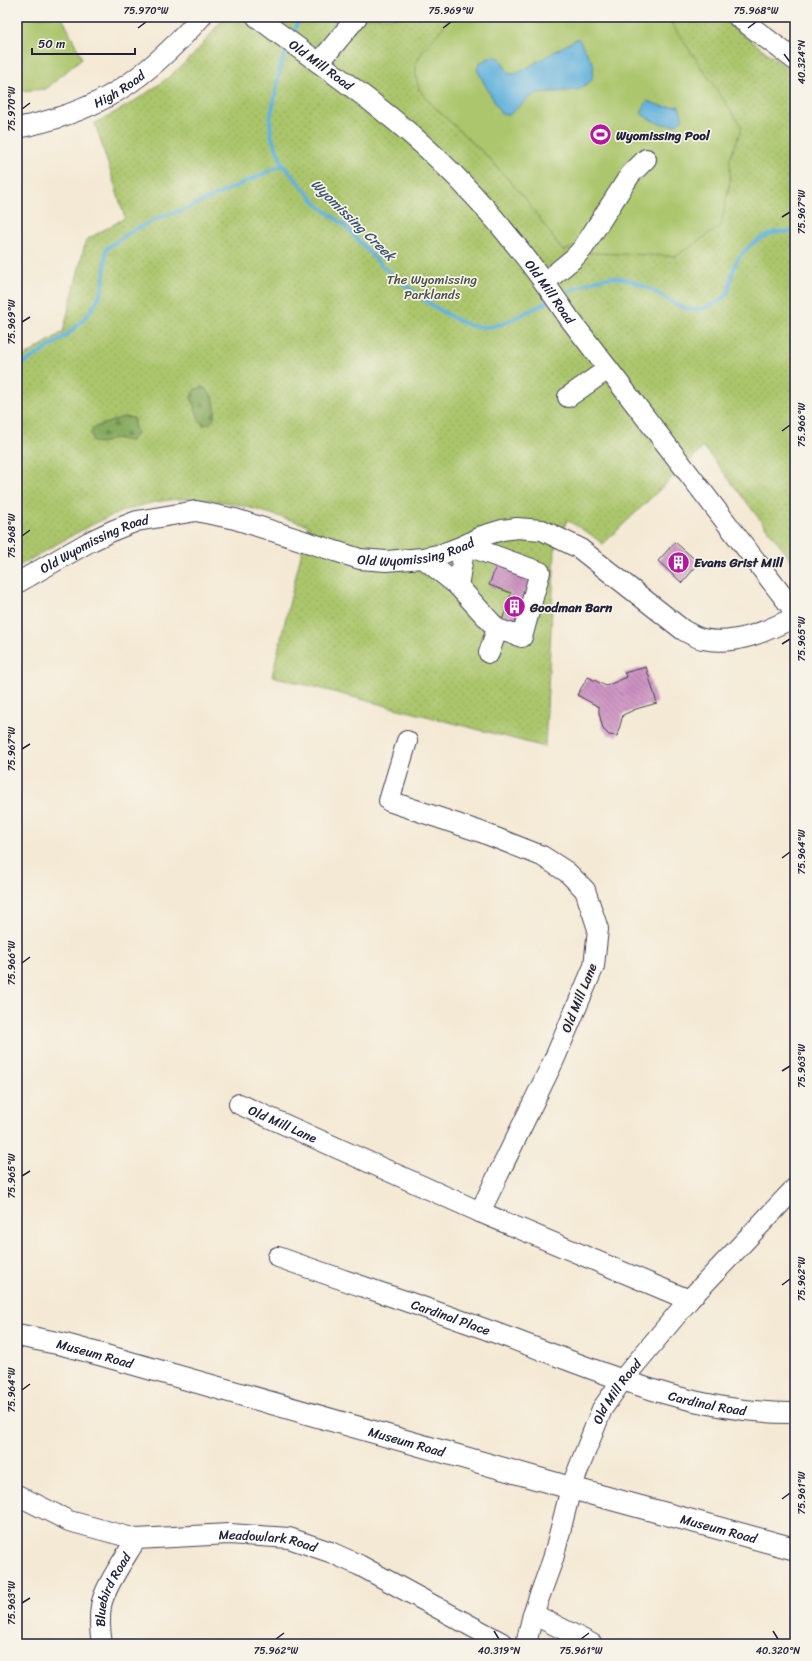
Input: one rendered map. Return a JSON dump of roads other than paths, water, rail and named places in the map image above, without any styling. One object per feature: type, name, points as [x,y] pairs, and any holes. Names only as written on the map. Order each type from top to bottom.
[{"type":"main road","name":"Museum Road","points":[[17,1335],[62,1344],[106,1356],[795,1550]]},
{"type":"street","name":"High Road","points":[[17,128],[47,122],[78,111],[121,89],[147,71],[176,45],[201,17]]},
{"type":"street","name":"Old Mill Road","points":[[257,17],[387,114],[436,157],[486,209],[546,284],[569,318],[795,612]]},
{"type":"street","points":[[319,64],[357,17]]},
{"type":"street","points":[[738,17],[795,60]]},
{"type":"street","points":[[546,284],[583,248],[630,175],[646,159]]},
{"type":"street","points":[[568,397],[608,369]]},
{"type":"street","name":"Old Wyomissing Road","points":[[17,583],[89,542],[114,530],[137,521],[196,511],[235,519],[360,559],[402,561],[424,558],[442,554],[465,545],[482,536],[502,530],[517,528],[542,530],[579,548],[683,630],[702,639],[726,641],[744,638],[766,631],[795,617]]},
{"type":"street","points":[[424,558],[458,586],[497,629],[522,637],[540,572],[465,545],[458,586]]},
{"type":"street","points":[[489,653],[497,629]]},
{"type":"street","name":"Old Mill Lane","points":[[408,742],[389,801],[481,832],[542,856],[567,872],[585,890],[598,929],[594,966],[554,1060],[480,1212]]},
{"type":"street","name":"Old Mill Lane","points":[[239,1104],[480,1212],[689,1300]]},
{"type":"street","name":"Old Mill Road","points":[[526,1644],[533,1614],[553,1559],[571,1488],[602,1409],[623,1379],[689,1300],[795,1188]]},
{"type":"street","name":"Cardinal Place","points":[[278,1257],[439,1312],[623,1379]]},
{"type":"street","name":"Cardinal Road","points":[[623,1379],[658,1392],[724,1408],[749,1412],[795,1413]]},
{"type":"street","name":"Meadowlark Road","points":[[17,1495],[69,1521],[136,1539],[229,1534],[289,1538],[330,1552],[359,1565],[504,1644]]},
{"type":"street","name":"Bluebird Road","points":[[102,1644],[100,1630],[101,1605],[108,1588],[136,1539]]},
{"type":"street","points":[[533,1614],[592,1644]]},
{"type":"water","points":[[578,38],[594,65],[592,80],[578,90],[538,93],[530,97],[509,115],[501,114],[477,70],[479,63],[493,56],[500,58],[508,73],[516,74]]},
{"type":"water","points":[[647,101],[665,107],[679,106],[683,119],[675,125],[661,124],[652,121],[641,113]]},
{"type":"waterway","points":[[292,37],[300,17]]},
{"type":"waterway","name":"Wyomissing Creek","points":[[288,47],[281,65],[270,120],[271,135],[283,165],[319,206],[344,225],[379,263],[404,284],[430,304],[457,320],[471,326],[489,327],[502,324],[550,301]]},
{"type":"waterway","name":"Wyomissing Creek","points":[[17,367],[65,336],[76,327],[95,305],[102,288],[106,249],[130,232],[161,217],[183,210],[283,165]]},
{"type":"waterway","name":"Wyomissing Creek","points":[[560,296],[597,280],[604,278],[620,278],[646,287],[682,307],[695,310],[701,309],[708,307],[722,299],[727,294],[735,265],[742,254],[752,244],[777,232],[795,232]]},
{"type":"place","name":"Wyomissing Pool","points":[[601,135]]},
{"type":"place","name":"Evans Grist Mill","points":[[679,562]]},
{"type":"place","name":"Goodman Barn","points":[[514,607]]},
{"type":"park label","name":"The Wyomissing Parklands","points":[[432,286]]}]
